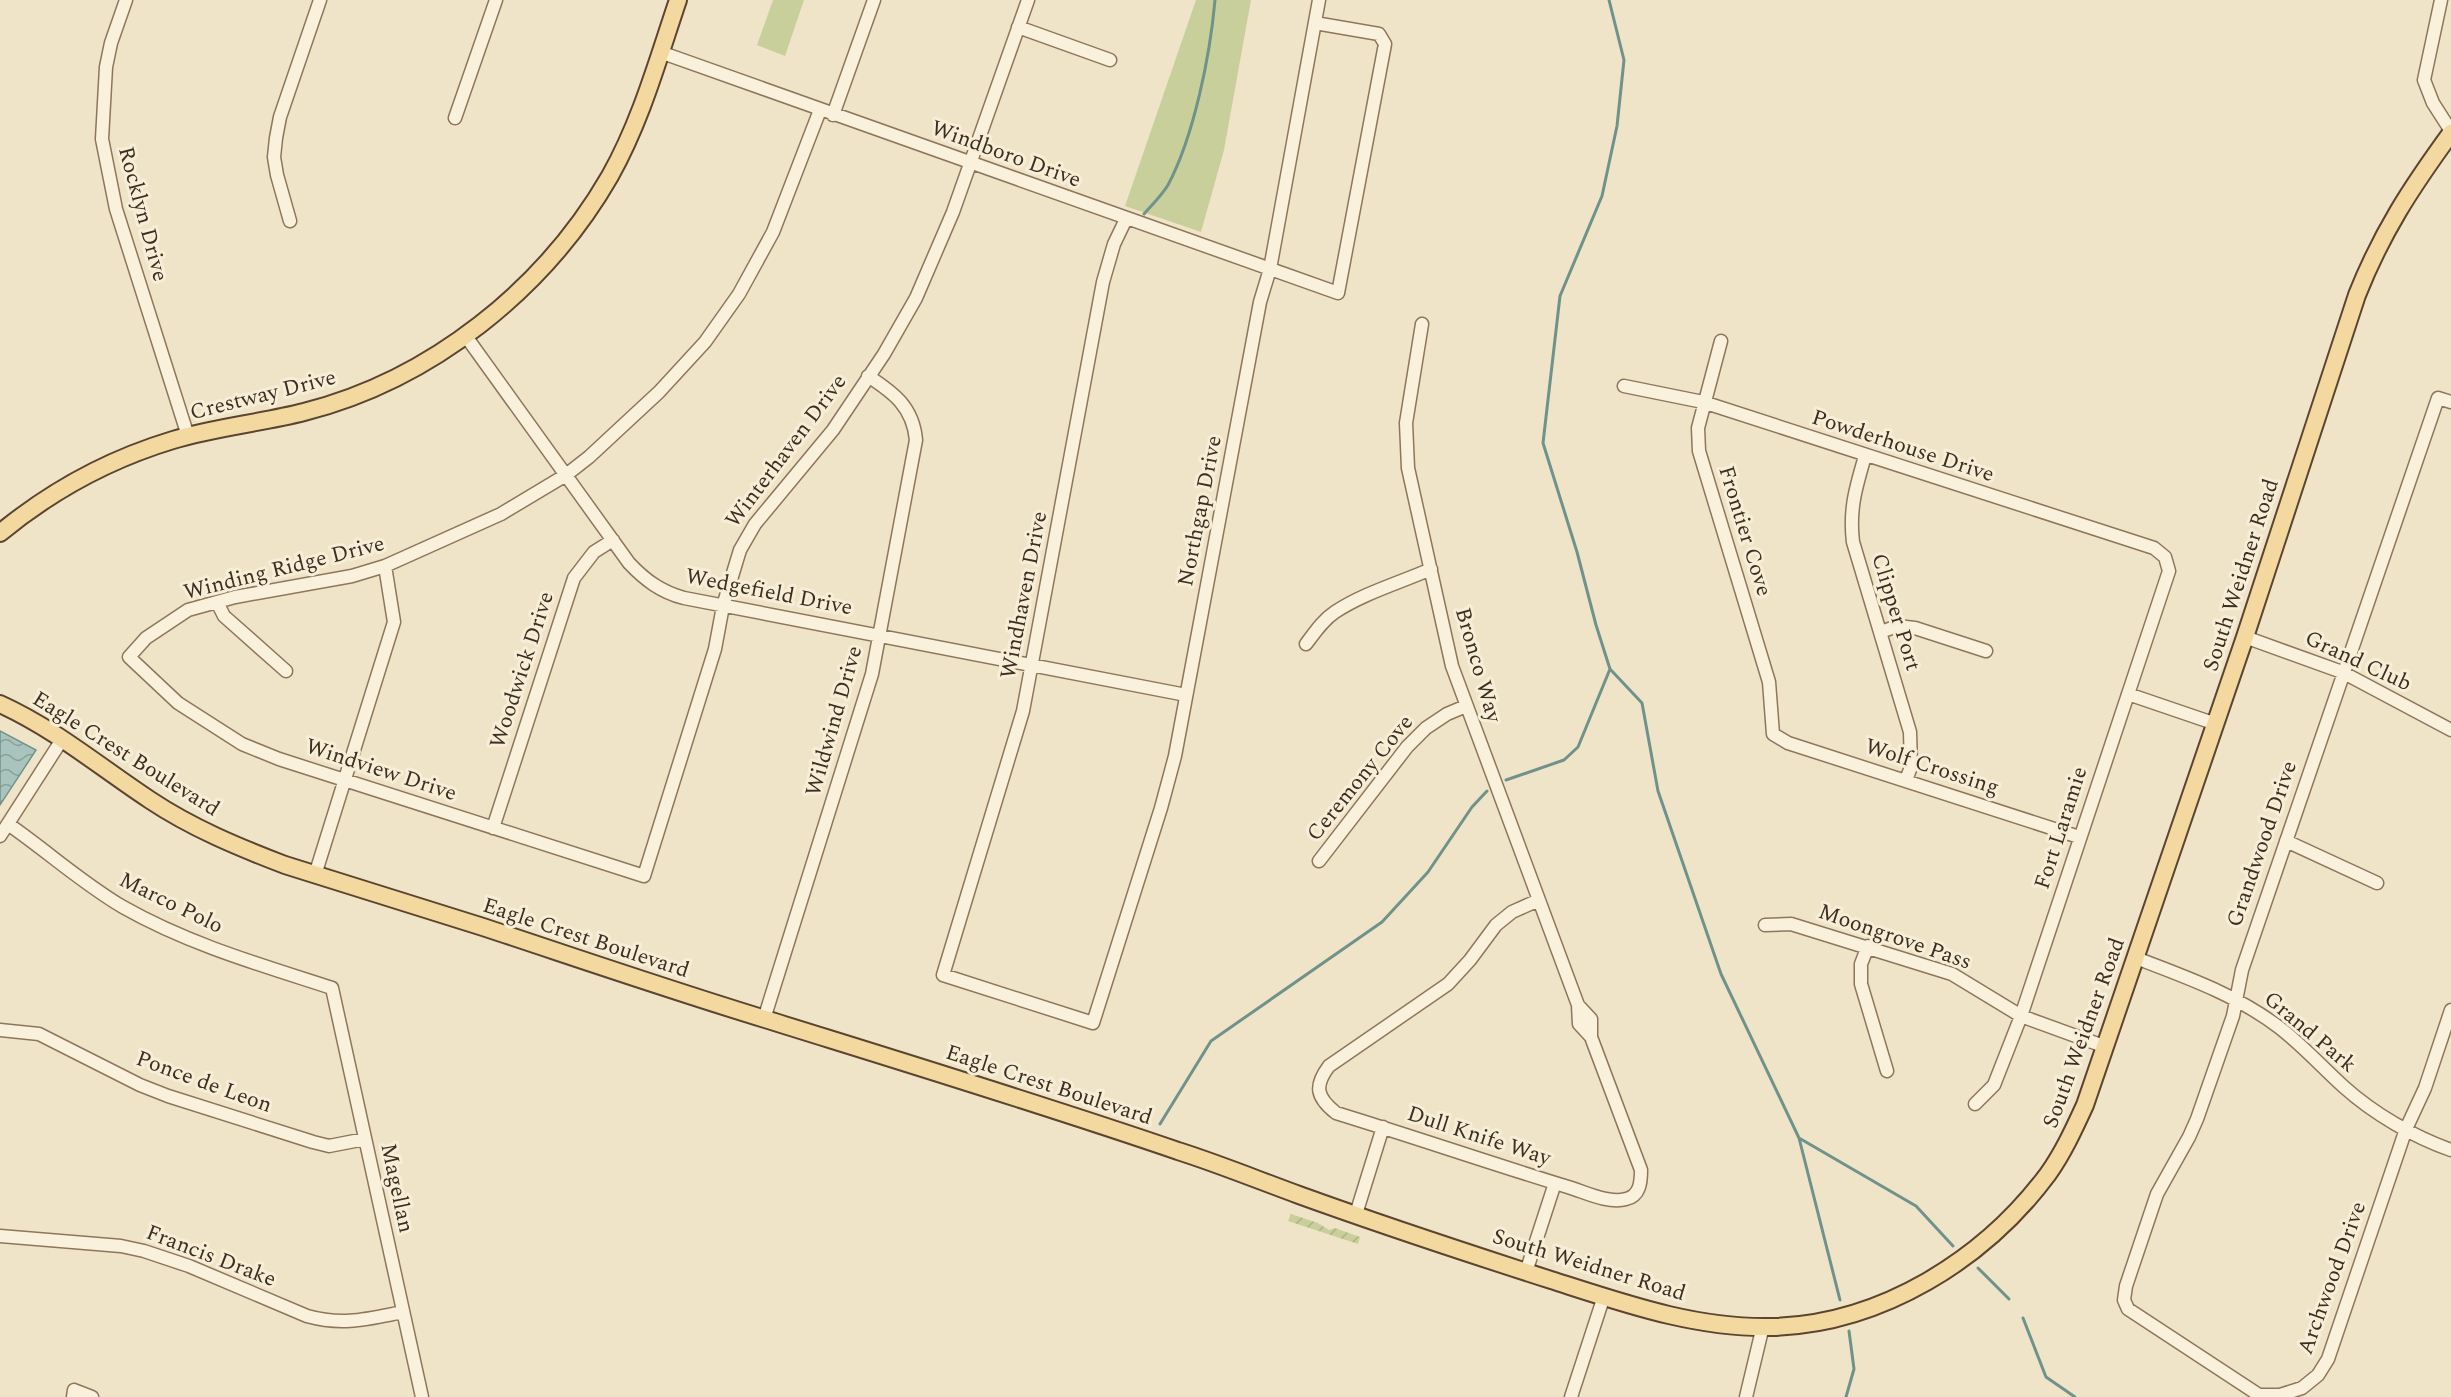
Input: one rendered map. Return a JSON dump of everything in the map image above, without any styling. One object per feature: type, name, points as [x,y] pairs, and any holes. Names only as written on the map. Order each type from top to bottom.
[{"type":"main road","name":"Crestway Drive","points":[[0,533],[66,487],[105,464],[188,436],[305,412],[355,395],[403,374],[465,335],[505,305],[556,254],[586,214],[610,175],[631,133],[678,0]]},
{"type":"main road","name":"South Weidner Road","points":[[1186,1153],[1526,1272],[1662,1314],[1726,1325],[1763,1326],[1821,1321],[1858,1311],[1898,1296],[1934,1278],[1983,1244],[2018,1211],[2048,1173],[2068,1143],[2085,1105],[2216,724],[2357,295],[2374,253],[2415,183],[2451,132]]},
{"type":"main road","name":"Eagle Crest Boulevard","points":[[0,704],[63,738],[151,801],[231,845],[315,875],[764,1019],[1001,1091],[1186,1153]]},
{"type":"street","name":"Rocklyn Drive","points":[[126,0],[111,43],[106,67],[102,139],[116,209],[188,436]]},
{"type":"street","points":[[290,221],[277,175],[274,157],[276,138],[280,117],[320,0]]},
{"type":"street","points":[[455,118],[496,0]]},
{"type":"street","points":[[833,115],[874,0]]},
{"type":"street","name":"Winterhaven Drive","points":[[644,876],[715,649],[734,565],[747,537],[834,430],[884,354],[916,298],[953,212],[1028,0]]},
{"type":"street","name":"Northgap Drive","points":[[1093,1023],[1161,808],[1175,756],[1260,302],[1270,269],[1319,0]]},
{"type":"street","name":"South Weidner Road","points":[[2441,0],[2424,80],[2433,103],[2451,132]]},
{"type":"street","name":"Windboro Drive","points":[[660,52],[1338,293],[1385,44],[1379,34],[1315,23]]},
{"type":"street","points":[[1018,27],[1110,60]]},
{"type":"street","name":"Winding Ridge Drive","points":[[129,657],[146,638],[188,610],[217,602],[352,576],[385,566],[501,514],[566,475],[615,435],[660,392],[705,342],[739,294],[773,232],[820,110]]},
{"type":"street","name":"Windhaven Drive","points":[[1093,1023],[943,975],[1023,711],[1103,282],[1114,244],[1126,219]]},
{"type":"street","name":"Bronco Way","points":[[1422,324],[1409,398],[1406,446],[1408,468],[1452,666],[1578,1005],[1591,1019],[1591,1037],[1641,1170],[1641,1183],[1636,1194]]},
{"type":"street","name":"Wedgefield Drive","points":[[465,335],[635,570],[657,588],[684,598],[723,606],[1032,663],[1186,695]]},
{"type":"street","name":"Frontier Cove","points":[[1721,342],[1698,428],[1698,451],[1769,682],[1773,734]]},
{"type":"street","name":"Wildwind Drive","points":[[764,1019],[872,674],[916,440],[915,427],[904,405],[893,392],[868,376]]},
{"type":"street","name":"Powderhouse Drive","points":[[1624,386],[1704,402],[2154,548],[2165,557]]},
{"type":"street","name":"Grandwood Drive","points":[[2124,1300],[2126,1286],[2157,1194],[2197,1119],[2233,1016],[2242,970],[2342,672],[2438,398],[2451,402]]},
{"type":"street","name":"Clipper Port","points":[[1865,456],[1853,498],[1851,519],[1853,542],[1910,732],[1911,767],[1906,780]]},
{"type":"street","name":"Woodwick Drive","points":[[493,828],[574,578],[594,552],[613,540]]},
{"type":"street","name":"Fort Laramie","points":[[1975,1104],[1994,1085],[2021,1016],[2169,571],[2165,557]]},
{"type":"street","points":[[315,875],[394,622],[385,566]]},
{"type":"street","points":[[1306,644],[1320,625],[1334,613],[1359,599],[1431,569]]},
{"type":"street","points":[[217,602],[224,616],[286,671]]},
{"type":"street","points":[[1881,632],[1897,626],[1915,628],[1986,651]]},
{"type":"street","name":"Grand Club","points":[[2245,637],[2342,672],[2451,730]]},
{"type":"street","name":"Windview Drive","points":[[129,657],[178,703],[242,744],[279,759],[644,876]]},
{"type":"street","points":[[2128,694],[2216,724]]},
{"type":"street","name":"Ceremony Cove","points":[[1319,861],[1407,747],[1426,728],[1447,714],[1466,706]]},
{"type":"street","name":"Wolf Crossing","points":[[1773,734],[1788,743],[2079,837]]},
{"type":"street","points":[[0,836],[63,738]]},
{"type":"street","name":"Marco Polo","points":[[8,824],[97,891],[155,924],[245,960],[332,988]]},
{"type":"street","points":[[2286,841],[2377,883]]},
{"type":"street","name":"Dull Knife Way","points":[[1539,900],[1512,912],[1496,925],[1470,960],[1448,984],[1329,1066],[1320,1077],[1318,1092],[1325,1104],[1336,1113],[1613,1200],[1627,1199],[1636,1194]]},
{"type":"street","name":"Moongrove Pass","points":[[1765,925],[1791,924],[1868,946],[1952,974],[2021,1016],[2106,1047]]},
{"type":"street","points":[[1868,946],[1861,964],[1861,984],[1887,1071]]},
{"type":"street","name":"Grand Park","points":[[2136,958],[2192,979],[2236,1000],[2280,1029],[2345,1088],[2406,1129],[2451,1150]]},
{"type":"street","name":"Magellan","points":[[332,988],[422,1397]]},
{"type":"street","name":"Archwood Drive","points":[[2124,1300],[2127,1309],[2134,1315],[2259,1395],[2280,1395],[2302,1388],[2318,1376],[2328,1359],[2406,1129],[2425,1088],[2451,1010]]},
{"type":"street","name":"Ponce de Leon","points":[[0,1030],[39,1034],[168,1096],[313,1142],[329,1146],[365,1139]]},
{"type":"street","points":[[1356,1214],[1383,1127]]},
{"type":"street","points":[[1526,1272],[1555,1183]]},
{"type":"street","name":"Francis Drake","points":[[0,1236],[121,1246],[144,1251],[189,1266],[307,1316],[327,1322],[349,1323],[403,1312]]},
{"type":"street","points":[[1571,1397],[1604,1296]]},
{"type":"street","points":[[1746,1397],[1763,1326]]},
{"type":"street","points":[[74,1394],[92,1397]]},
{"type":"green space","points":[[773,0],[804,0],[785,56],[757,45]]},
{"type":"green space","points":[[1196,0],[1251,0],[1224,150],[1201,232],[1125,206]]},
{"type":"green space","points":[[1291,1214],[1318,1223],[1329,1230],[1335,1228],[1360,1237],[1358,1244],[1288,1221]]},
{"type":"water","points":[[0,731],[36,750],[0,805]]},
{"type":"waterway","points":[[1144,214],[1168,185],[1186,143],[1205,70],[1215,0]]},
{"type":"waterway","points":[[1609,0],[1624,60],[1617,126],[1602,196],[1560,296],[1543,443],[1610,669],[1642,703],[1658,791],[1721,974],[1799,1138],[1840,1300]]},
{"type":"waterway","points":[[1506,780],[1564,760],[1578,747],[1610,669]]},
{"type":"waterway","points":[[1160,1124],[1211,1041],[1382,922],[1428,872],[1472,807],[1487,791]]},
{"type":"waterway","points":[[1799,1138],[1916,1206],[1953,1246]]},
{"type":"waterway","points":[[1978,1268],[2009,1299]]},
{"type":"waterway","points":[[2023,1318],[2046,1377],[2075,1397]]},
{"type":"waterway","points":[[1846,1397],[1854,1369],[1849,1331]]}]
